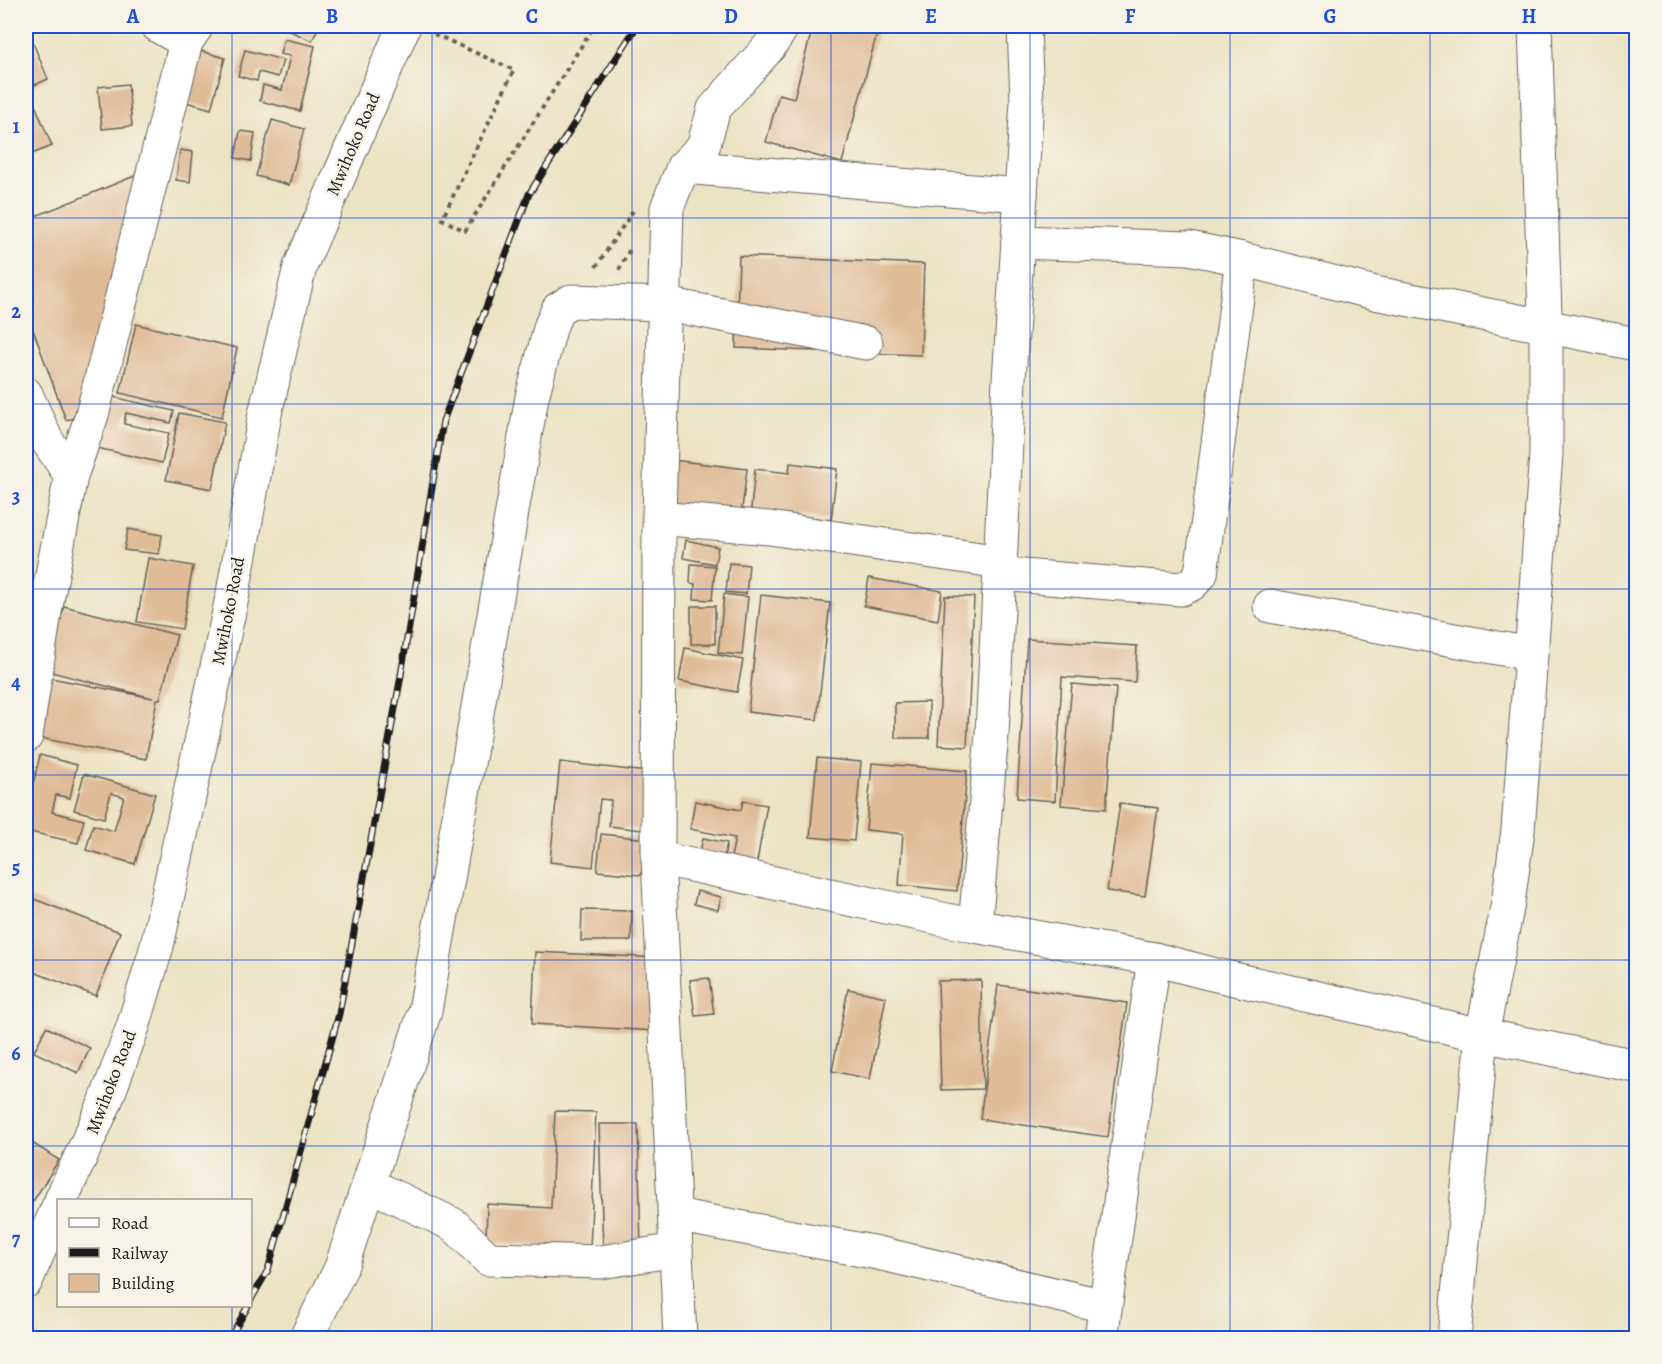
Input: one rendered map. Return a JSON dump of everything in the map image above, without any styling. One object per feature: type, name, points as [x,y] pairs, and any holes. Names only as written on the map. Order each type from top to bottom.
[{"type":"street","points":[[26,736],[45,606],[70,476],[92,415],[191,34],[158,26]]},
{"type":"street","points":[[680,1338],[658,858],[659,518],[667,208],[683,167],[703,147],[714,109],[770,47],[783,26]]},
{"type":"street","points":[[975,926],[992,734],[1009,380],[1027,100],[1024,26]]},
{"type":"street","points":[[1454,1338],[1482,1035],[1508,903],[1518,830],[1546,454],[1545,327],[1534,26]]},
{"type":"street","name":"Mwihoko Road","points":[[61,1199],[113,1082],[133,1028],[156,946],[233,593],[265,414],[300,267],[416,28]]},
{"type":"street","points":[[683,167],[1021,195]]},
{"type":"street","points":[[1018,242],[1190,248],[1375,293],[1636,344]]},
{"type":"street","points":[[659,518],[769,528],[1001,568],[1181,589],[1192,584],[1201,574],[1242,259]]},
{"type":"street","points":[[306,1338],[341,1268],[425,1011],[532,397],[551,325],[558,309],[571,301],[666,304],[866,343]]},
{"type":"street","points":[[26,394],[46,439],[70,476]]},
{"type":"street","points":[[1270,606],[1530,654]]},
{"type":"street","points":[[658,858],[975,926],[1154,959],[1482,1035],[1636,1066]]},
{"type":"street","points":[[1101,1338],[1154,959]]},
{"type":"street","points":[[368,1184],[454,1225],[488,1259],[601,1262],[676,1250]]},
{"type":"street","points":[[26,1281],[57,1209]]},
{"type":"street","points":[[675,1215],[878,1253],[1105,1306]]},
{"type":"path","points":[[416,28],[514,70],[442,219],[465,231],[594,26]]},
{"type":"building","points":[[26,26],[48,79],[28,88],[52,146],[32,154],[26,137]]},
{"type":"building","points":[[279,26],[319,26],[312,41]]},
{"type":"building","points":[[813,26],[879,26],[842,163],[766,142],[779,94],[794,98]]},
{"type":"building","points":[[284,39],[315,46],[300,111],[260,101],[263,85],[282,90],[290,56],[280,54]]},
{"type":"building","points":[[245,50],[283,60],[278,77],[259,72],[257,81],[238,76]]},
{"type":"building","points":[[201,51],[225,58],[211,109],[186,102]]},
{"type":"building","points":[[128,84],[132,126],[102,129],[98,87]]},
{"type":"building","points":[[272,120],[304,129],[289,185],[256,176]]},
{"type":"building","points":[[240,131],[255,133],[251,161],[235,158]]},
{"type":"building","points":[[180,150],[193,152],[190,182],[176,180]]},
{"type":"building","points":[[137,175],[88,414],[66,420],[26,310],[26,220]]},
{"type":"building","points":[[739,256],[924,264],[921,355],[736,348]]},
{"type":"building","points":[[136,324],[237,348],[222,417],[120,393]]},
{"type":"building","points":[[109,396],[174,411],[171,423],[126,413],[124,424],[169,433],[162,463],[97,448]]},
{"type":"building","points":[[179,413],[225,422],[212,489],[166,480]]},
{"type":"building","points":[[672,460],[747,469],[741,516],[667,506]]},
{"type":"building","points":[[790,463],[837,469],[831,520],[787,514],[750,518],[755,469],[789,473]]},
{"type":"building","points":[[128,529],[162,535],[159,554],[124,550]]},
{"type":"building","points":[[686,540],[718,547],[715,564],[683,558]]},
{"type":"building","points":[[148,558],[193,566],[182,629],[137,622]]},
{"type":"building","points":[[729,563],[749,565],[746,594],[726,592]]},
{"type":"building","points":[[691,564],[715,566],[712,600],[694,599],[695,584],[690,583]]},
{"type":"building","points":[[869,578],[942,591],[938,620],[864,606]]},
{"type":"building","points":[[724,594],[748,597],[742,655],[718,653]]},
{"type":"building","points":[[761,595],[830,603],[817,720],[748,712]]},
{"type":"building","points":[[945,596],[974,597],[967,747],[938,745]]},
{"type":"building","points":[[64,606],[177,635],[160,699],[157,699],[146,759],[30,736],[41,676],[153,698],[47,671]]},
{"type":"building","points":[[691,606],[715,606],[715,644],[691,644]]},
{"type":"building","points":[[1027,639],[1137,646],[1135,682],[1062,677],[1055,801],[1017,798]]},
{"type":"building","points":[[685,648],[743,660],[737,692],[679,681]]},
{"type":"building","points":[[1072,684],[1116,688],[1106,809],[1061,805]]},
{"type":"building","points":[[929,702],[929,738],[895,738],[895,703]]},
{"type":"building","points":[[40,755],[77,765],[70,798],[56,795],[52,812],[84,820],[78,843],[26,831],[26,815]]},
{"type":"building","points":[[817,758],[861,762],[854,841],[810,837]]},
{"type":"building","points":[[560,762],[656,773],[650,831],[609,826],[611,800],[600,799],[593,867],[550,862]]},
{"type":"building","points":[[872,763],[967,771],[957,891],[899,885],[903,834],[866,830]]},
{"type":"building","points":[[84,774],[155,794],[135,864],[86,850],[93,825],[114,831],[124,797],[111,793],[104,818],[74,810]]},
{"type":"building","points":[[695,801],[741,810],[743,801],[767,805],[756,867],[730,862],[735,838],[690,829]]},
{"type":"building","points":[[1120,803],[1158,808],[1145,896],[1107,891]]},
{"type":"building","points":[[601,834],[655,840],[651,876],[597,871]]},
{"type":"building","points":[[703,838],[727,843],[724,857],[700,852]]},
{"type":"building","points":[[697,891],[721,897],[718,910],[694,904]]},
{"type":"building","points":[[26,896],[120,932],[96,996],[26,969]]},
{"type":"building","points":[[582,910],[632,911],[631,941],[581,941]]},
{"type":"building","points":[[535,952],[661,958],[657,1031],[532,1024]]},
{"type":"building","points":[[709,978],[714,1014],[695,1016],[690,980]]},
{"type":"building","points":[[981,980],[983,1089],[941,1090],[938,981]]},
{"type":"building","points":[[998,985],[1127,1003],[1108,1137],[980,1119]]},
{"type":"building","points":[[848,989],[886,997],[870,1079],[832,1071]]},
{"type":"building","points":[[46,1027],[90,1048],[78,1073],[34,1052]]},
{"type":"building","points":[[555,1111],[596,1112],[590,1249],[486,1243],[487,1204],[551,1208]]},
{"type":"building","points":[[599,1124],[638,1124],[641,1250],[603,1251]]},
{"type":"building","points":[[26,1139],[59,1160],[27,1211],[26,1211]]},
{"type":"railway","points":[[252,1298],[268,1270],[339,1014],[400,681],[443,421],[529,194],[637,26]]},
{"type":"railway","points":[[230,1338],[247,1307]]}]
